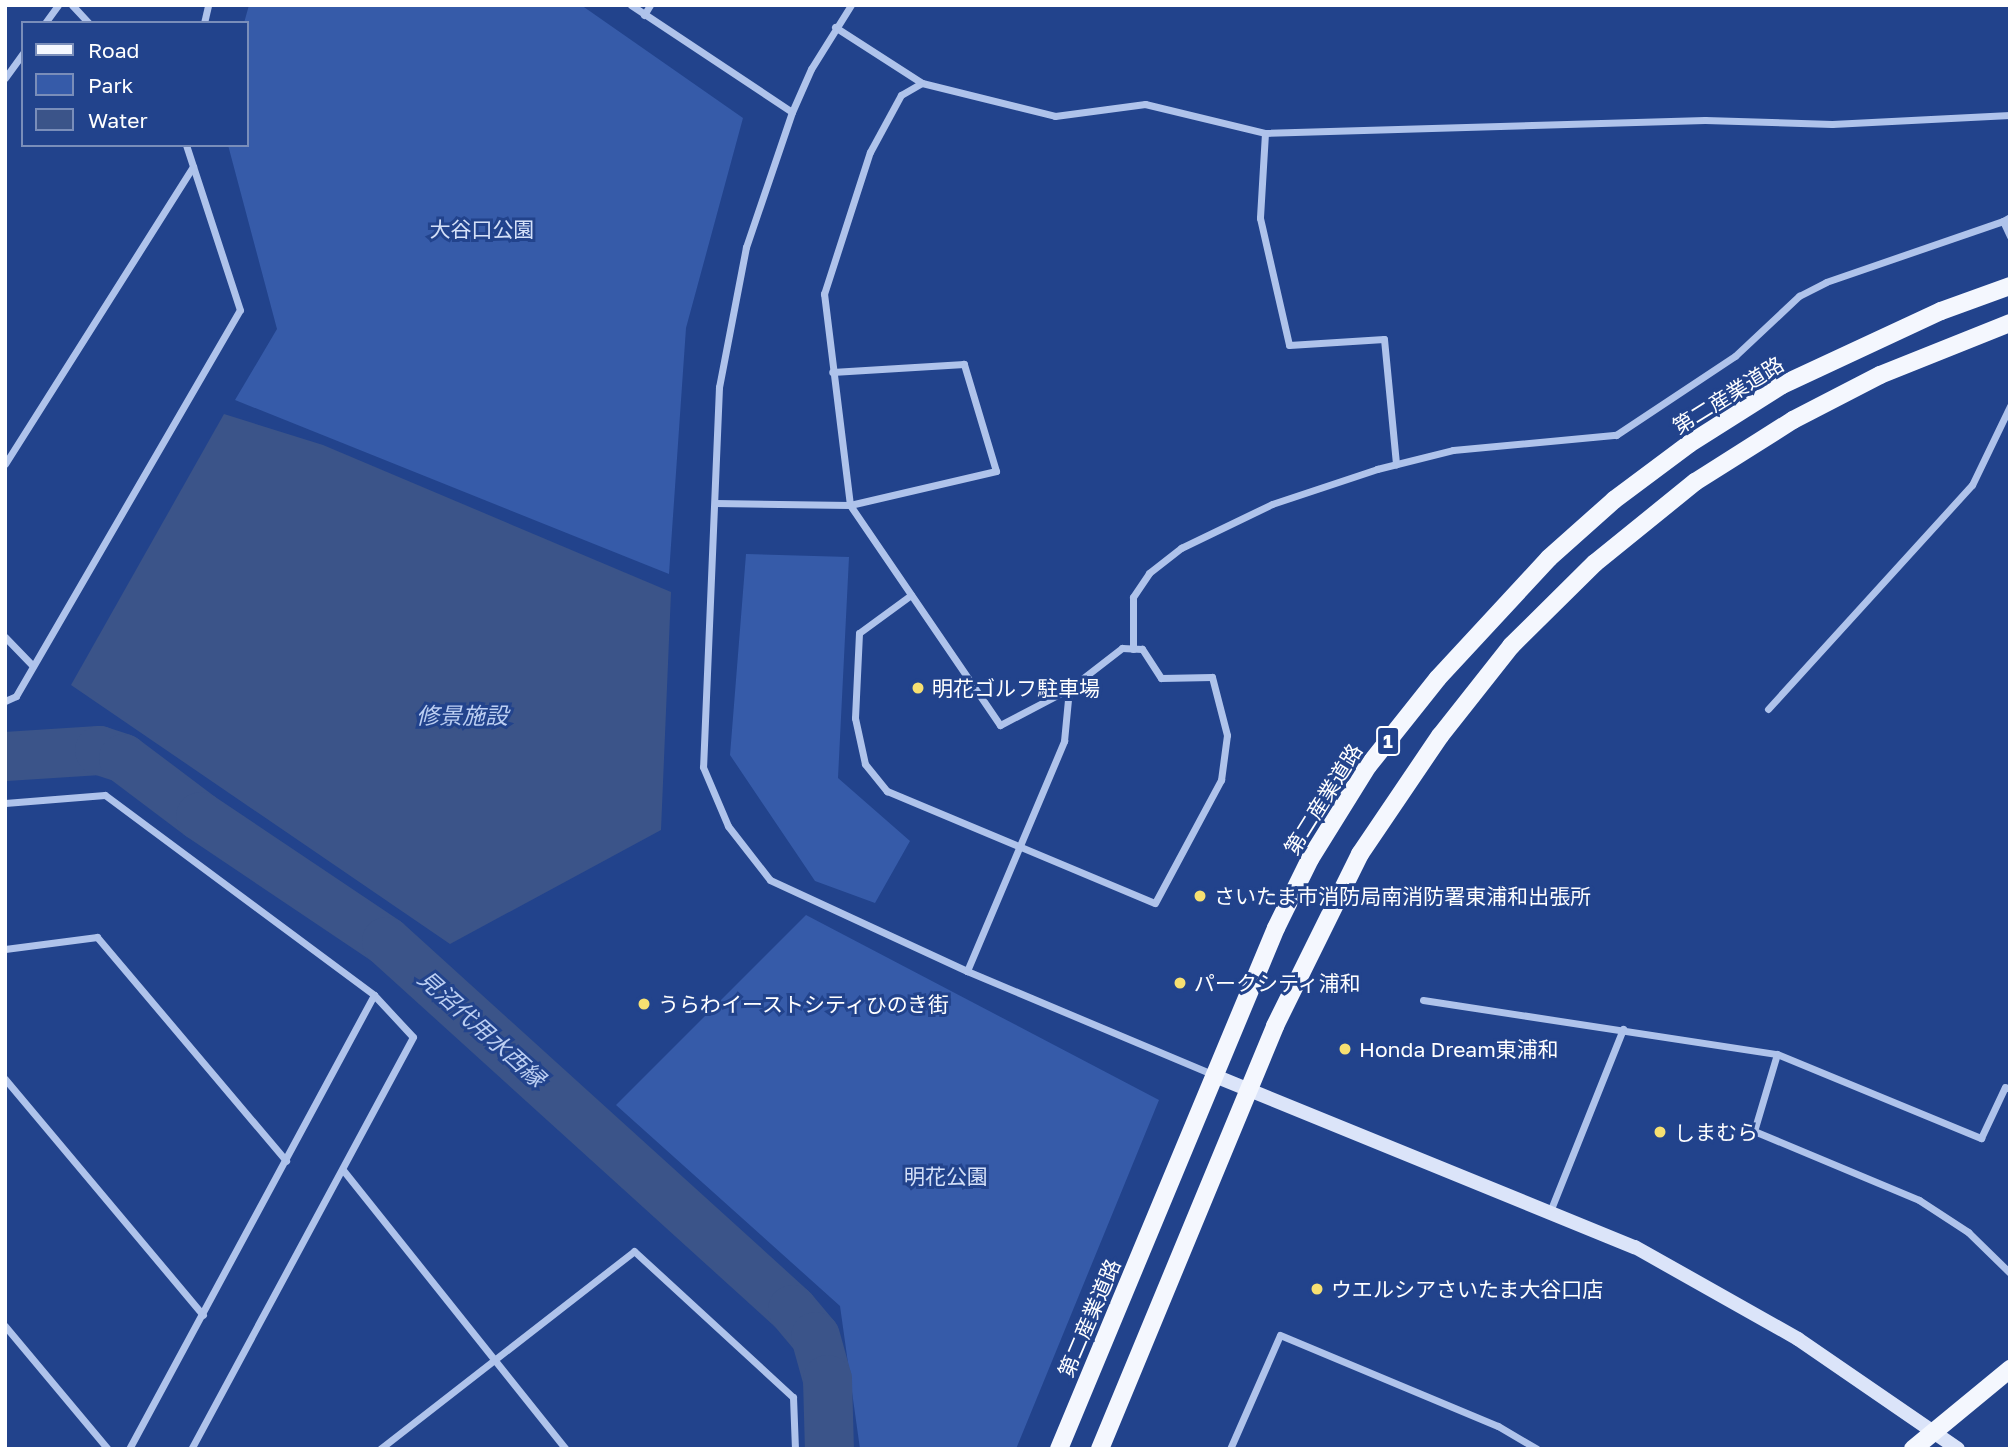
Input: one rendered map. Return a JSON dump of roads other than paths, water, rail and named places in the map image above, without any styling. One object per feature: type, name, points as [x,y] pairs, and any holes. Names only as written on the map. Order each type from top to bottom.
[{"type":"main road","name":"第二産業道路","points":[[1059,1449],[1276,928],[1310,859],[1368,766],[1438,677],[1549,558],[1635,484],[1782,385],[1941,311],[2010,286]]},
{"type":"main road","name":"1","points":[[1100,1449],[1275,1026],[1360,854],[1440,736],[1511,646],[1595,563],[1695,482],[1793,420],[1880,376],[2010,323]]},
{"type":"main road","points":[[1913,1449],[2010,1369]]},
{"type":"street","points":[[46,21],[58,5]]},
{"type":"street","points":[[72,5],[87,21]]},
{"type":"street","points":[[631,5],[792,112]]},
{"type":"street","points":[[643,15],[650,5]]},
{"type":"street","points":[[850,5],[835,27],[792,112],[746,247],[719,387],[703,767],[728,826],[770,880],[967,971],[1215,1076],[1550,1209],[1714,1289],[1798,1339],[1936,1431],[1958,1449]]},
{"type":"street","points":[[835,27],[922,83],[1055,116],[1145,104],[1265,133],[1705,120],[1832,124],[2010,115]]},
{"type":"street","points":[[5,78],[21,57]]},
{"type":"street","points":[[911,595],[859,633],[855,718],[864,764],[887,791],[1020,849],[1155,903],[1221,780],[1227,735],[1212,677],[1161,678],[1142,649],[1122,648],[1069,689],[1000,725],[850,505],[824,294],[870,152],[901,95],[922,83]]},
{"type":"street","points":[[1265,133],[1260,218],[1289,345],[1384,339],[1396,464]]},
{"type":"street","points":[[5,701],[16,696],[240,310],[187,147]]},
{"type":"street","points":[[5,464],[193,167]]},
{"type":"street","points":[[1133,649],[1133,597],[1149,573],[1181,548],[1272,504],[1396,464],[1453,450],[1616,435],[1735,356],[1799,296],[1826,282],[2007,219],[2010,236]]},
{"type":"street","points":[[715,503],[850,505],[996,471],[964,364],[832,372]]},
{"type":"street","points":[[1768,709],[1972,485],[2010,405]]},
{"type":"street","points":[[5,636],[33,666]]},
{"type":"street","points":[[967,971],[1064,741],[1069,689]]},
{"type":"street","points":[[5,803],[105,795],[374,995],[413,1037],[191,1449]]},
{"type":"street","points":[[5,949],[97,937],[286,1161]]},
{"type":"street","points":[[129,1449],[374,995]]},
{"type":"street","points":[[1423,1000],[1777,1054],[1981,1139],[2005,1087],[2010,1089]]},
{"type":"street","points":[[1550,1209],[1623,1029]]},
{"type":"street","points":[[1777,1054],[1754,1131],[1919,1200],[1968,1232],[2010,1273]]},
{"type":"street","points":[[5,1079],[203,1315]]},
{"type":"street","points":[[343,1170],[498,1360],[566,1449]]},
{"type":"street","points":[[380,1449],[635,1251],[793,1397],[795,1449]]},
{"type":"street","points":[[5,1326],[108,1449]]},
{"type":"street","points":[[1231,1448],[1280,1335],[1497,1426],[1537,1449]]},
{"type":"water","name":"修景施設","points":[[224,414],[323,445],[671,592],[661,830],[450,944],[71,685]]},
{"type":"waterway","name":"見沼代用水西縁","points":[[5,756],[99,750],[123,758],[200,816],[386,941],[792,1309],[815,1336],[827,1379],[829,1449]]},
{"type":"place","name":"明花ゴルフ駐車場","points":[[918,688]]},
{"type":"place","name":"さいたま市消防局南消防署東浦和出張所","points":[[1200,896]]},
{"type":"place","name":"パークシティ浦和","points":[[1180,983]]},
{"type":"place","name":"うらわイーストシティひのき街","points":[[644,1004]]},
{"type":"place","name":"Honda Dream東浦和","points":[[1345,1049]]},
{"type":"place","name":"しまむら","points":[[1660,1132]]},
{"type":"place","name":"ウエルシアさいたま大谷口店","points":[[1317,1289]]},
{"type":"park label","name":"大谷口公園","points":[[482,229]]},
{"type":"park label","name":"明花公園","points":[[946,1176]]}]
